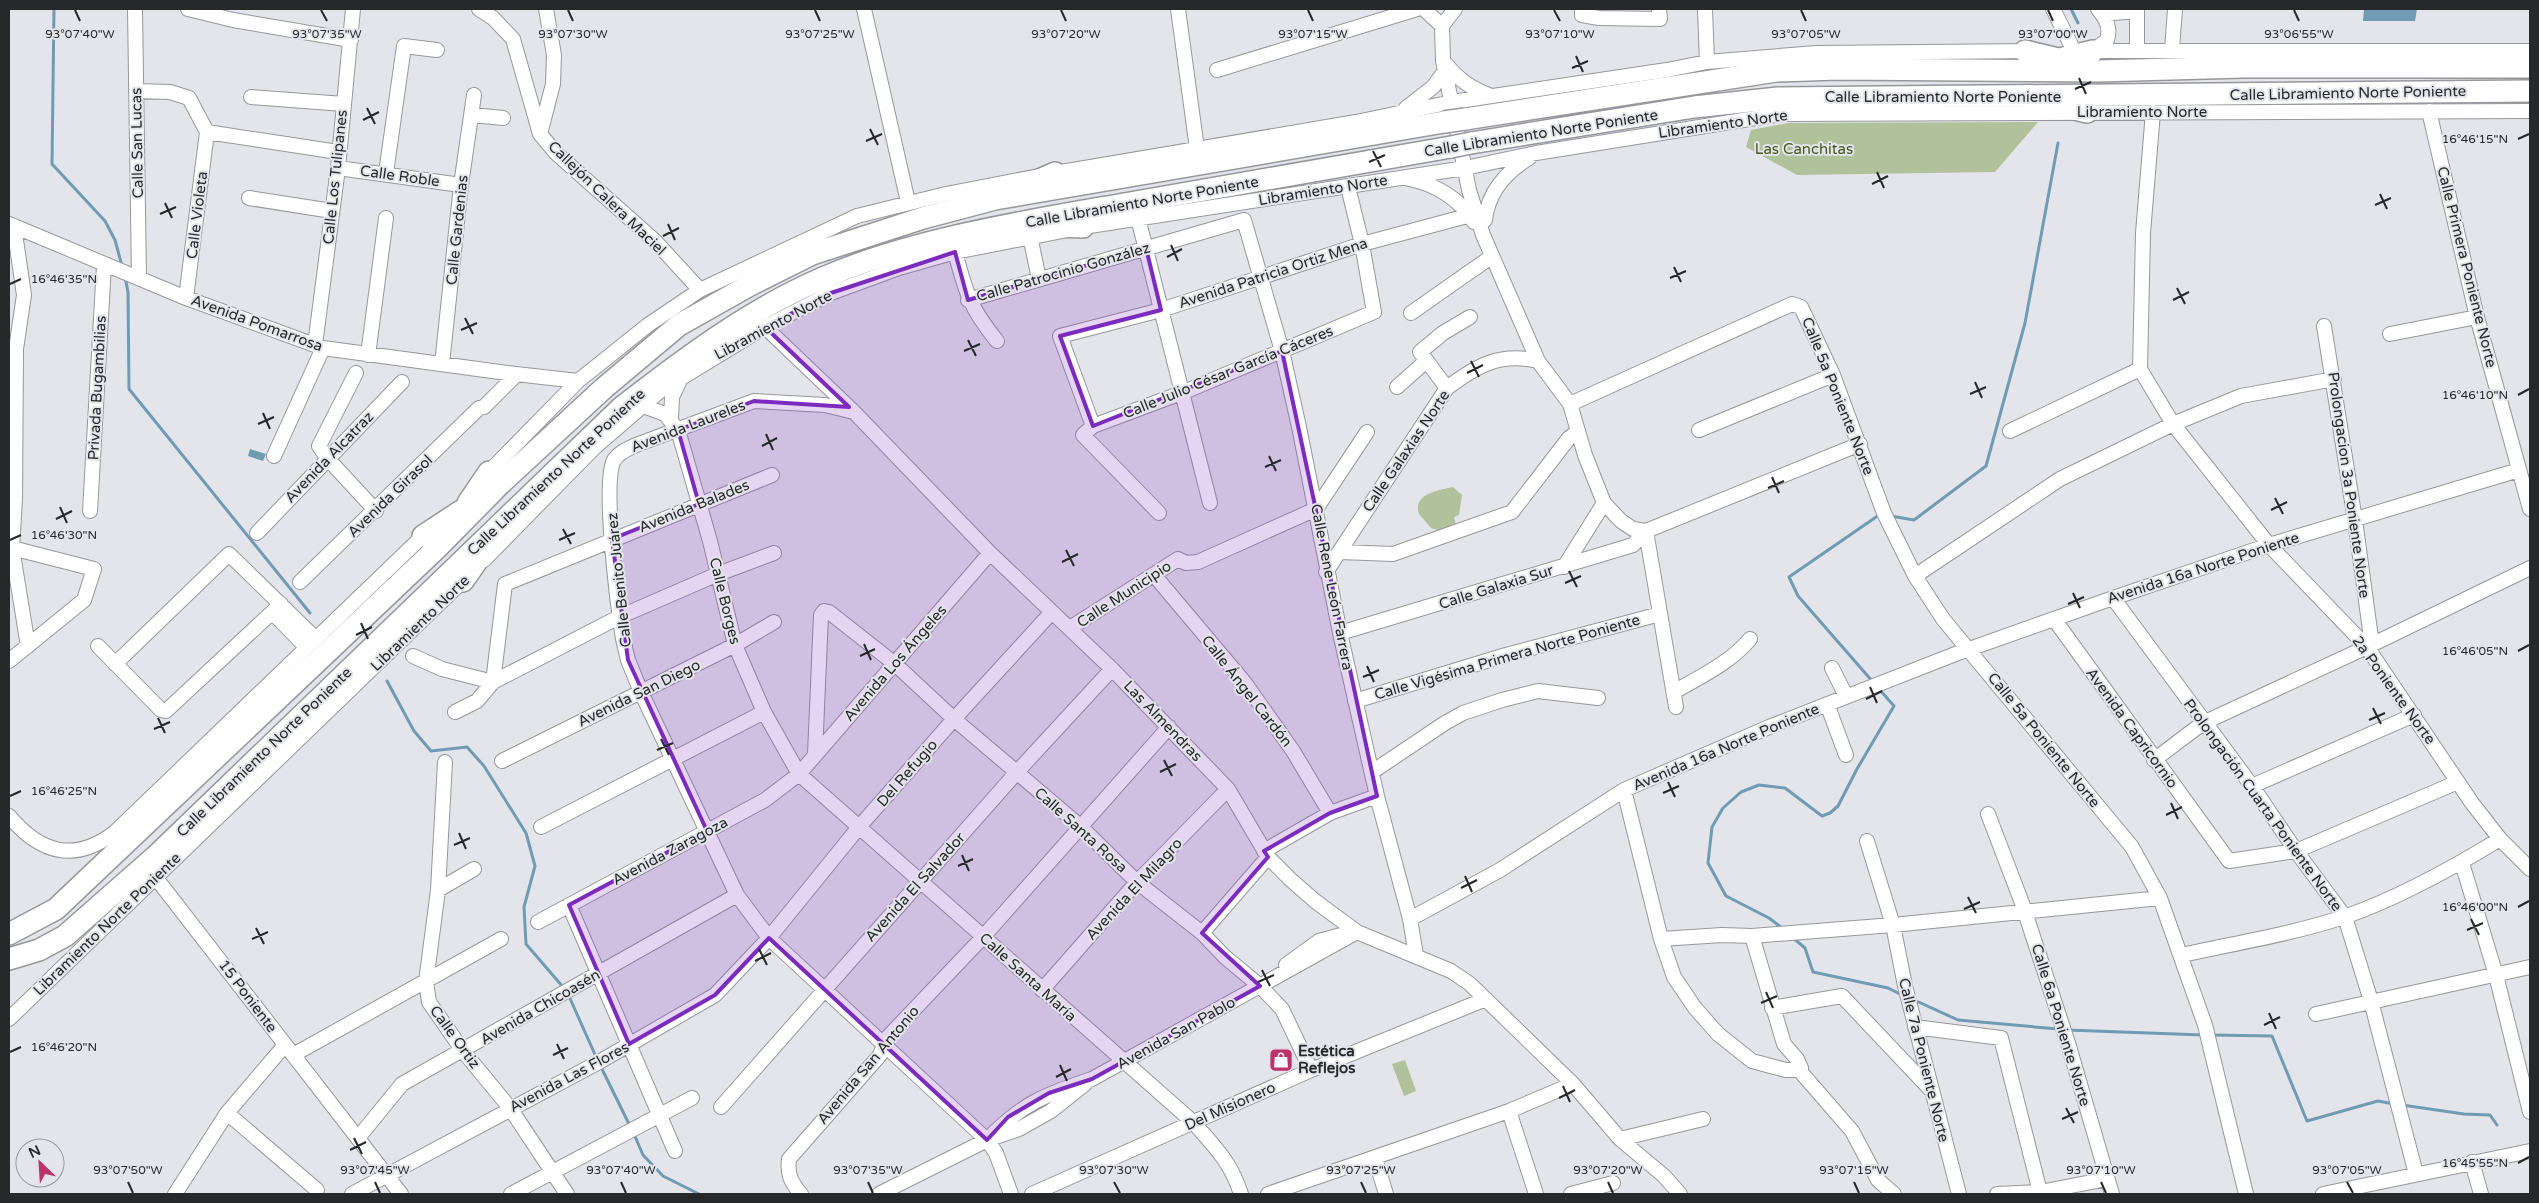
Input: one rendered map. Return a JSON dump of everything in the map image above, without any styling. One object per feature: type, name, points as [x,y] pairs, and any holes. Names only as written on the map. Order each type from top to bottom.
[{"type":"highway","points":[[2021,60],[2075,54],[2098,71]]},
{"type":"highway","points":[[2021,60],[2098,71],[2243,67],[2530,67]]},
{"type":"highway","name":"Calle Libramiento Norte Poniente","points":[[9,934],[56,909],[494,478],[678,325],[750,285],[812,254],[923,218],[992,192],[1072,186],[1455,120],[1776,71],[2021,60]]},
{"type":"highway","name":"Calle Libramiento Norte Poniente","points":[[9,959],[39,950],[65,936],[156,856],[367,653],[458,574],[523,511],[622,407],[700,347],[768,305],[824,278],[904,250],[1026,230],[1461,145],[1694,107],[1778,98],[2022,105],[2101,95],[2530,91]]},
{"type":"highway","points":[[2022,105],[2060,105],[2101,95]]},
{"type":"highway","points":[[2060,105],[2087,112]]},
{"type":"highway","points":[[992,192],[1030,184],[1055,173]]},
{"type":"highway","points":[[1030,184],[1072,186]]},
{"type":"highway","points":[[1026,230],[1084,219]]},
{"type":"highway","points":[[430,542],[494,478]]},
{"type":"highway","points":[[458,574],[523,511]]},
{"type":"highway","points":[[289,748],[348,681],[367,653]]},
{"type":"street","name":"Calle San Lucas","points":[[135,9],[140,278]]},
{"type":"street","points":[[188,9],[233,20],[351,40]]},
{"type":"street","name":"Calle Los Tulipanes","points":[[274,456],[319,347],[353,9]]},
{"type":"street","name":"Callejón Calera Maciel","points":[[479,9],[493,18],[513,39],[540,134],[556,153],[655,241],[700,290]]},
{"type":"street","points":[[540,134],[554,84],[554,54],[546,9]]},
{"type":"street","points":[[864,9],[908,202]]},
{"type":"street","points":[[1178,9],[1197,149]]},
{"type":"street","points":[[1217,70],[1382,14],[1417,9]]},
{"type":"street","points":[[1424,9],[1442,26]]},
{"type":"street","points":[[1455,9],[1442,26],[1444,66],[1465,168],[1483,235],[1538,362],[1570,404],[1579,436],[1604,503],[1621,521],[1633,529],[1646,531],[1676,707]]},
{"type":"street","points":[[1706,9],[1707,62]]},
{"type":"street","points":[[2053,9],[2075,54]]},
{"type":"street","points":[[2172,50],[2175,9]]},
{"type":"street","points":[[2100,11],[2137,10],[2137,50]]},
{"type":"street","points":[[2075,54],[2104,44],[2109,34],[2106,19],[2100,11]]},
{"type":"street","points":[[1582,12],[1599,18],[1659,14]]},
{"type":"street","points":[[386,173],[404,46],[438,50]]},
{"type":"street","points":[[2075,54],[2137,50],[2530,51]]},
{"type":"street","points":[[494,478],[578,381],[648,325],[700,290],[857,216],[908,202],[992,192],[1055,173],[1396,114],[1452,102],[1667,70],[1707,62],[1816,53],[2021,60]]},
{"type":"street","points":[[1396,114],[1423,97],[1433,88],[1444,66]]},
{"type":"street","points":[[1444,66],[1473,89],[1492,96]]},
{"type":"street","points":[[136,91],[170,92],[189,98],[207,132],[338,152]]},
{"type":"street","name":"Calle Gardenias","points":[[442,364],[461,185],[474,95]]},
{"type":"street","points":[[251,97],[344,104]]},
{"type":"street","name":"Libramiento Norte","points":[[1084,219],[1138,218],[1465,168],[1536,153],[1781,114],[2022,105],[2087,112],[2530,111]]},
{"type":"street","name":"Calle Primera Poniente Norte","points":[[2430,111],[2477,317],[2530,509]]},
{"type":"street","points":[[2010,432],[2140,369],[2143,233],[2153,112]]},
{"type":"street","points":[[472,115],[504,118]]},
{"type":"street","name":"Calle Violeta","points":[[186,298],[207,132]]},
{"type":"street","points":[[1477,214],[1515,167],[1536,153]]},
{"type":"street","name":"Calle Roble","points":[[338,168],[386,173],[461,185]]},
{"type":"street","points":[[1401,178],[1421,181],[1439,189],[1477,214]]},
{"type":"street","points":[[1350,194],[1362,244]]},
{"type":"street","points":[[249,198],[332,211]]},
{"type":"street","name":"Avenida Patricia Ortiz Mena","points":[[1088,431],[1060,336],[1160,310],[1362,244],[1477,214]]},
{"type":"street","points":[[368,356],[386,218]]},
{"type":"street","points":[[1138,218],[1160,310],[1184,392],[1210,503]]},
{"type":"street","name":"Calle Patrocinio González","points":[[968,300],[1244,220]]},
{"type":"street","name":"Calle Rene León Farrera","points":[[1244,220],[1282,351],[1316,508],[1326,572],[1377,796],[1410,919],[1416,955]]},
{"type":"street","points":[[11,225],[24,295],[12,350],[12,548],[28,646]]},
{"type":"street","name":"Avenida Pomarrosa","points":[[11,225],[186,298],[319,347],[368,356],[578,381]]},
{"type":"street","points":[[1026,230],[1039,279]]},
{"type":"street","name":"Libramiento Norte","points":[[523,511],[643,406],[681,378],[765,327],[830,293],[899,268],[1026,230]]},
{"type":"street","name":"Calle Julio César García Cáceres","points":[[1088,431],[1374,312],[1362,244]]},
{"type":"street","points":[[955,252],[968,300],[978,318],[997,341]]},
{"type":"street","points":[[1411,313],[1491,257]]},
{"type":"street","name":"Privada Bugambilias","points":[[90,512],[107,266]]},
{"type":"street","name":"Calle 5a Poniente Norte","points":[[1570,404],[1792,304],[1802,307],[1833,375],[1884,512],[1915,576],[1943,619],[2132,847],[2160,898],[2182,955],[2205,1025],[2246,1194]]},
{"type":"street","points":[[1447,388],[1425,362],[1420,352],[1443,333],[1470,317]]},
{"type":"street","points":[[2390,334],[2477,317]]},
{"type":"street","name":"Prolongacion 3a Poniente Norte","points":[[2324,326],[2334,379],[2355,520],[2369,646]]},
{"type":"street","name":"Las Almendras","points":[[765,327],[854,412],[990,553],[1051,613],[1070,628],[1169,727],[1228,789],[1266,854],[1314,901],[1357,932],[1452,971],[1486,999],[1573,1084],[1620,1139],[1664,1176],[1680,1194]]},
{"type":"street","name":"Calle Galaxias Norte","points":[[1326,572],[1447,388],[1472,369],[1497,360],[1523,358],[1538,362]]},
{"type":"street","points":[[1397,386],[1425,362]]},
{"type":"street","name":"2a Poniente Norte","points":[[2140,369],[2173,424],[2269,545],[2369,646],[2458,782],[2500,839],[2530,869]]},
{"type":"street","points":[[356,373],[319,446],[328,459],[376,511]]},
{"type":"street","name":"Avenida Girasol","points":[[300,582],[376,511],[479,408],[484,407],[512,374]]},
{"type":"street","points":[[1698,430],[1833,375]]},
{"type":"street","name":"Calle Borges","points":[[681,378],[672,397],[674,424],[699,504],[735,645],[764,712],[799,774]]},
{"type":"street","points":[[1915,576],[2060,479],[2173,424],[2241,396],[2334,379]]},
{"type":"street","name":"Avenida Alcatraz","points":[[257,533],[402,382]]},
{"type":"street","name":"Avenida Laureles","points":[[615,459],[674,424],[754,402],[825,405],[854,412]]},
{"type":"street","points":[[643,406],[657,410],[674,424]]},
{"type":"street","points":[[1088,431],[1159,514]]},
{"type":"street","points":[[1316,508],[1367,432]]},
{"type":"street","points":[[1340,552],[1393,554],[1512,512],[1569,438],[1573,435],[1579,436]]},
{"type":"street","name":"Calle Galaxia Sur","points":[[1340,633],[1633,545],[1646,531],[1860,444]]},
{"type":"street","name":"Calle Benito Juárez","points":[[615,459],[611,472],[612,538],[620,617],[628,660],[641,692],[737,895],[769,938],[987,1140],[996,1153],[1011,1194]]},
{"type":"street","name":"Avenida 16a Norte Poniente","points":[[1410,919],[1500,870],[1624,790],[1846,696],[1968,649],[2269,545],[2519,470]]},
{"type":"street","name":"Avenida Balades","points":[[493,682],[505,584],[612,538],[772,475]]},
{"type":"street","points":[[1564,567],[1604,503]]},
{"type":"street","name":"Calle Municipio","points":[[1070,628],[1178,559],[1190,564],[1198,562],[1316,508]]},
{"type":"street","points":[[9,816],[18,827],[41,844],[59,851],[81,851],[98,845],[114,833],[310,643],[430,542]]},
{"type":"street","points":[[9,661],[84,600],[94,569],[12,548]]},
{"type":"street","points":[[455,712],[477,701],[493,682],[620,617],[718,574],[774,552]]},
{"type":"street","name":"Avenida Los Ángeles","points":[[799,774],[990,553]]},
{"type":"street","points":[[115,664],[230,554],[310,643]]},
{"type":"street","points":[[2154,760],[2203,723],[2369,646],[2530,568]]},
{"type":"street","name":"Libramiento Norte","points":[[247,787],[289,748],[458,574]]},
{"type":"street","name":"Calle Ángel Cardón","points":[[1154,576],[1245,684],[1293,751],[1330,814]]},
{"type":"street","name":"Prolongación Cuarta Poniente Norte","points":[[2113,598],[2203,723],[2252,786],[2344,917],[2372,1001],[2416,1174]]},
{"type":"street","points":[[98,646],[162,710],[166,711],[277,608]]},
{"type":"street","name":"Calle Santa Rosa","points":[[815,754],[821,615],[824,611],[829,612],[895,664],[954,719],[1080,826],[1138,882],[1202,932],[1225,957],[1260,986],[1282,1009],[1311,1070]]},
{"type":"street","name":"Del Refugio","points":[[769,938],[859,827],[1051,613]]},
{"type":"street","name":"Calle Vigésima Primera Norte Poniente","points":[[1355,701],[1506,655],[1660,614]]},
{"type":"street","name":"Avenida Capricornio","points":[[2054,619],[2154,760],[2229,861],[2296,851]]},
{"type":"street","name":"Avenida San Diego","points":[[502,762],[735,645],[774,622]]},
{"type":"street","points":[[1674,692],[1739,652],[1750,638]]},
{"type":"street","points":[[413,656],[442,669],[493,682]]},
{"type":"street","points":[[1832,668],[1846,696]]},
{"type":"street","name":"Avenida El Salvador","points":[[721,1107],[823,988],[1112,669]]},
{"type":"street","points":[[1372,772],[1445,723],[1463,714],[1502,700],[1538,691],[1598,698]]},
{"type":"street","points":[[1827,704],[1846,755]]},
{"type":"street","points":[[541,827],[764,712]]},
{"type":"street","points":[[2252,786],[2414,715]]},
{"type":"street","name":"Avenida San Antonio","points":[[788,1188],[789,1159],[880,1055],[886,1040],[983,937],[1169,727]]},
{"type":"street","name":"Calle Ortiz","points":[[444,762],[438,890],[426,982],[429,1002],[463,1051],[510,1108],[567,1194]]},
{"type":"street","name":"Calle Santa María","points":[[799,774],[1193,1122],[1226,1158],[1235,1177],[1240,1194]]},
{"type":"street","name":"Avenida Zaragoza","points":[[538,922],[765,800],[799,774]]},
{"type":"street","points":[[2296,851],[2458,782]]},
{"type":"street","name":"Libramiento Norte Poniente","points":[[9,1019],[156,878],[247,787]]},
{"type":"street","name":"Avenida El Milagro","points":[[1042,990],[1138,882],[1228,789]]},
{"type":"street","points":[[1624,790],[1661,940],[1674,977],[1696,1008],[1718,1034],[1752,1060],[1786,1070],[1799,1070]]},
{"type":"street","points":[[1202,932],[1266,854],[1330,814],[1377,796]]},
{"type":"street","name":"Calle 6a Poniente Norte","points":[[1988,814],[2025,913],[2060,1018],[2112,1194]]},
{"type":"street","points":[[2182,955],[2344,917],[2402,893],[2462,863],[2500,839]]},
{"type":"street","name":"Calle 7a Poniente Norte","points":[[1867,841],[1893,925],[1905,986],[1958,1194]]},
{"type":"street","points":[[2462,863],[2496,975],[2530,1112]]},
{"type":"street","points":[[438,890],[474,869]]},
{"type":"street","name":"15 Poniente","points":[[156,878],[289,1050],[227,1113],[175,1194]]},
{"type":"street","name":"Avenida Chicoasén","points":[[358,1138],[402,1084],[737,895]]},
{"type":"street","points":[[1661,940],[1722,935],[1772,935],[1893,925],[2160,898]]},
{"type":"street","points":[[569,905],[675,1151]]},
{"type":"street","name":"Avenida San Pablo","points":[[881,1192],[987,1140],[1008,1117],[1049,1093],[1092,1079],[1260,986],[1309,946],[1334,936],[1357,932]]},
{"type":"street","points":[[1752,936],[1784,1044],[1797,1059],[1799,1070],[1852,1131],[1878,1180],[1895,1194]]},
{"type":"street","name":"Avenida Las Flores","points":[[352,1194],[629,1044],[715,995],[769,938]]},
{"type":"street","points":[[401,1194],[289,1050],[426,982],[501,939]]},
{"type":"street","points":[[2316,1014],[2530,967]]},
{"type":"street","points":[[1772,1008],[1833,997],[1846,998],[1932,1092]]},
{"type":"street","name":"Del Misionero","points":[[1032,1194],[1311,1070],[1486,999]]},
{"type":"street","points":[[1915,1023],[2001,1038],[2040,1192]]},
{"type":"street","points":[[1268,1194],[1509,1111],[1573,1084]]},
{"type":"street","points":[[511,1194],[692,1098]]},
{"type":"street","points":[[1509,1111],[1536,1194]]},
{"type":"street","points":[[227,1113],[317,1190]]},
{"type":"street","points":[[1620,1139],[1703,1118]]},
{"type":"street","points":[[2323,1194],[2530,1151]]},
{"type":"street","points":[[1375,1158],[1386,1194]]},
{"type":"street","points":[[2472,1162],[2481,1194]]},
{"type":"street","points":[[1997,1194],[2040,1192],[2107,1179]]},
{"type":"street","points":[[1571,1194],[1612,1183]]},
{"type":"street","points":[[788,1188],[801,1194]]},
{"type":"highlighted area","points":[[1146,248],[1161,310],[1060,336],[1093,426],[1282,351],[1377,796],[1330,813],[1264,851],[1268,857],[1202,933],[1260,986],[1092,1079],[1049,1093],[1008,1117],[987,1140],[769,938],[715,995],[629,1044],[569,905],[707,831],[628,660],[612,539],[699,504],[678,430],[754,401],[849,407],[765,327],[831,293],[955,252],[968,300]]},
{"type":"green space","name":"Las Canchitas","points":[[2038,122],[1995,172],[1797,175],[1746,147],[1751,130],[1788,123]]},
{"type":"green space","points":[[1453,487],[1462,495],[1459,515],[1454,517],[1456,525],[1441,531],[1431,528],[1419,514],[1419,502],[1428,494]]},
{"type":"green space","points":[[1405,1060],[1416,1091],[1404,1096],[1392,1064]]},
{"type":"water","points":[[2364,9],[2417,9],[2415,21],[2363,21]]},
{"type":"water","points":[[250,449],[266,454],[263,461],[248,456]]},
{"type":"waterway","points":[[54,9],[52,164],[105,221],[115,240],[122,266]]},
{"type":"waterway","points":[[2071,9],[2078,23]]},
{"type":"waterway","points":[[1891,516],[1914,520],[1986,466],[2025,323],[2058,143]]},
{"type":"waterway","points":[[125,277],[128,292],[129,389],[310,613]]},
{"type":"waterway","points":[[1873,682],[1798,596],[1789,577],[1879,515]]},
{"type":"waterway","points":[[387,681],[414,731],[431,751],[467,747],[484,766],[526,833],[535,866],[524,907],[526,944],[563,987]]},
{"type":"waterway","points":[[1782,928],[1769,918],[1726,896],[1708,863],[1712,827],[1723,808],[1741,792],[1759,785],[1785,788],[1822,816],[1830,813],[1838,806],[1857,769],[1894,706],[1879,689]]},
{"type":"waterway","points":[[1792,937],[1805,948],[1813,972],[1888,988],[1902,995]]},
{"type":"waterway","points":[[568,994],[597,1059]]},
{"type":"waterway","points":[[1912,999],[1958,1020],[2058,1029]]},
{"type":"waterway","points":[[2067,1030],[2203,1035]]},
{"type":"waterway","points":[[2212,1035],[2272,1036],[2307,1121],[2378,1101],[2394,1104]]},
{"type":"waterway","points":[[600,1065],[630,1126]]},
{"type":"waterway","points":[[2402,1105],[2464,1114],[2490,1115],[2497,1125]]},
{"type":"waterway","points":[[634,1134],[643,1155],[663,1176],[699,1194]]},
{"type":"place","name":"Estética Reflejos","points":[[1281,1060]]}]
